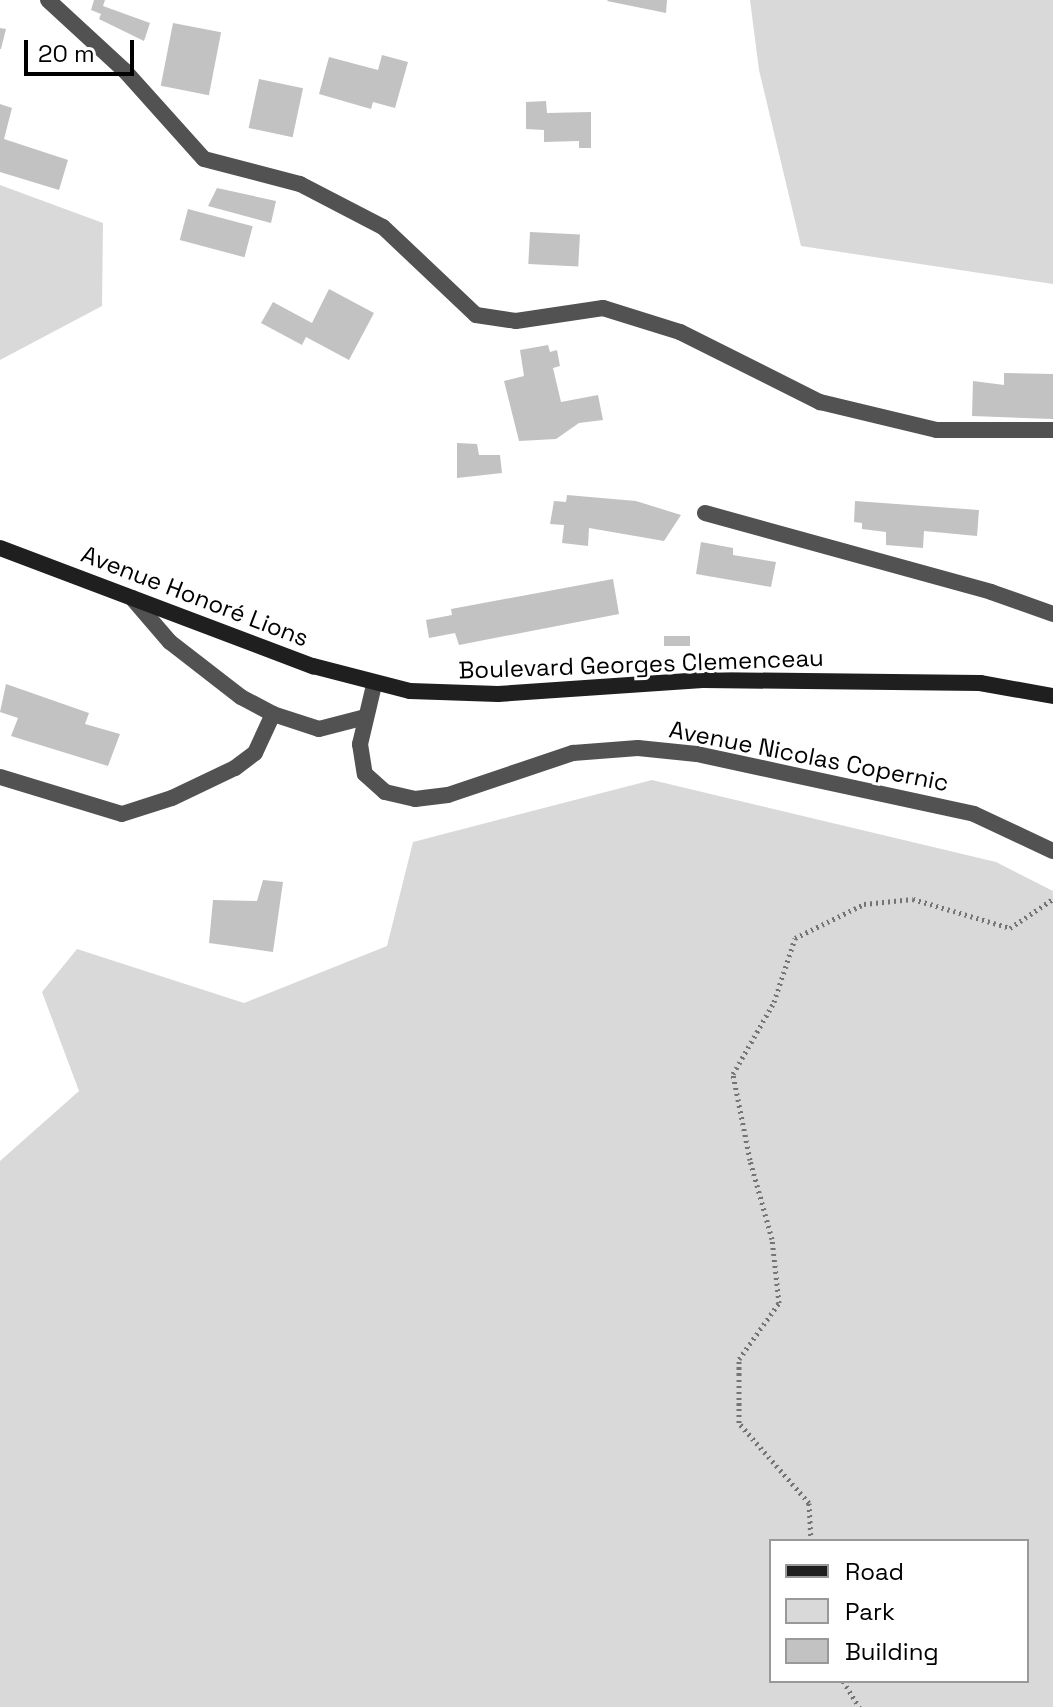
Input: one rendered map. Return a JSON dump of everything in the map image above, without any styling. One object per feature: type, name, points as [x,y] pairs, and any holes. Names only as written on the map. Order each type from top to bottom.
[{"type":"main road","name":"Avenue Honoré Lions","points":[[0,548],[374,685]]},
{"type":"main road","name":"Boulevard Georges Clemenceau","points":[[374,685],[498,694],[703,680],[980,683],[1053,696]]},
{"type":"street","points":[[48,0],[125,71],[204,159],[300,184],[383,227],[476,315],[516,321],[603,308],[680,332],[820,402],[937,430],[1053,430]]},
{"type":"street","points":[[705,513],[991,592],[1053,614]]},
{"type":"street","points":[[132,598],[170,642],[241,697],[273,714],[319,729],[365,717]]},
{"type":"street","name":"Avenue Nicolas Copernic","points":[[374,685],[360,744],[365,774],[385,792],[415,799],[448,795],[573,753],[653,750],[697,754],[974,814],[1053,851]]},
{"type":"street","points":[[0,777],[122,814],[172,798],[235,768],[255,753],[273,714]]},
{"type":"path","points":[[811,1539],[809,1503],[739,1423],[739,1359],[779,1303],[772,1239],[750,1160],[733,1074],[774,1002],[795,938],[864,904],[913,899],[1010,928],[1053,899]]},
{"type":"path","points":[[844,1683],[859,1707]]},
{"type":"green space","points":[[750,0],[1053,0],[1053,284],[801,246],[759,70]]},
{"type":"green space","points":[[0,185],[103,223],[102,306],[0,360]]},
{"type":"green space","points":[[652,780],[996,862],[1053,891],[1053,1707],[0,1707],[0,1161],[79,1091],[42,992],[77,949],[244,1003],[387,946],[413,842]]},
{"type":"building","points":[[94,0],[105,0],[103,6],[150,23],[144,41],[99,19],[101,14],[91,10]]},
{"type":"building","points":[[608,0],[667,0],[666,13],[607,1]]},
{"type":"building","points":[[173,23],[221,32],[209,95],[161,86]]},
{"type":"building","points":[[0,28],[6,29],[1,49],[0,49]]},
{"type":"building","points":[[382,55],[408,62],[395,108],[373,102],[371,109],[319,94],[329,57],[378,70]]},
{"type":"building","points":[[259,79],[303,88],[293,137],[249,128]]},
{"type":"building","points":[[546,101],[547,113],[591,112],[591,148],[579,148],[579,141],[544,142],[544,130],[526,129],[526,102]]},
{"type":"building","points":[[0,104],[12,108],[4,139],[68,160],[59,190],[0,172]]},
{"type":"building","points":[[217,188],[276,201],[271,223],[208,206]]},
{"type":"building","points":[[188,209],[253,226],[244,257],[180,240]]},
{"type":"building","points":[[530,232],[580,235],[578,267],[528,264]]},
{"type":"building","points":[[329,289],[374,313],[349,360],[306,337],[302,345],[261,323],[273,302],[312,323]]},
{"type":"building","points":[[548,345],[550,352],[557,350],[560,366],[553,368],[561,402],[598,395],[603,420],[579,423],[556,439],[519,441],[504,381],[524,376],[520,350]]},
{"type":"building","points":[[1004,373],[1053,374],[1053,419],[972,416],[973,381],[1004,385]]},
{"type":"building","points":[[457,443],[477,444],[479,455],[500,455],[502,473],[457,478]]},
{"type":"building","points":[[567,495],[636,501],[681,515],[664,541],[589,528],[588,546],[562,543],[564,525],[550,524],[554,501],[566,502]]},
{"type":"building","points":[[855,501],[979,510],[977,536],[924,531],[923,548],[886,545],[886,532],[862,529],[862,523],[854,522]]},
{"type":"building","points":[[701,542],[733,548],[733,555],[776,562],[771,587],[696,574]]},
{"type":"building","points":[[613,579],[619,614],[459,645],[455,633],[429,638],[426,620],[452,615],[451,609]]},
{"type":"building","points":[[664,636],[690,636],[690,646],[664,646]]},
{"type":"building","points":[[6,684],[89,713],[85,724],[120,734],[108,766],[11,736],[18,718],[0,712]]},
{"type":"building","points":[[263,880],[283,882],[273,952],[209,943],[213,900],[257,901]]}]
